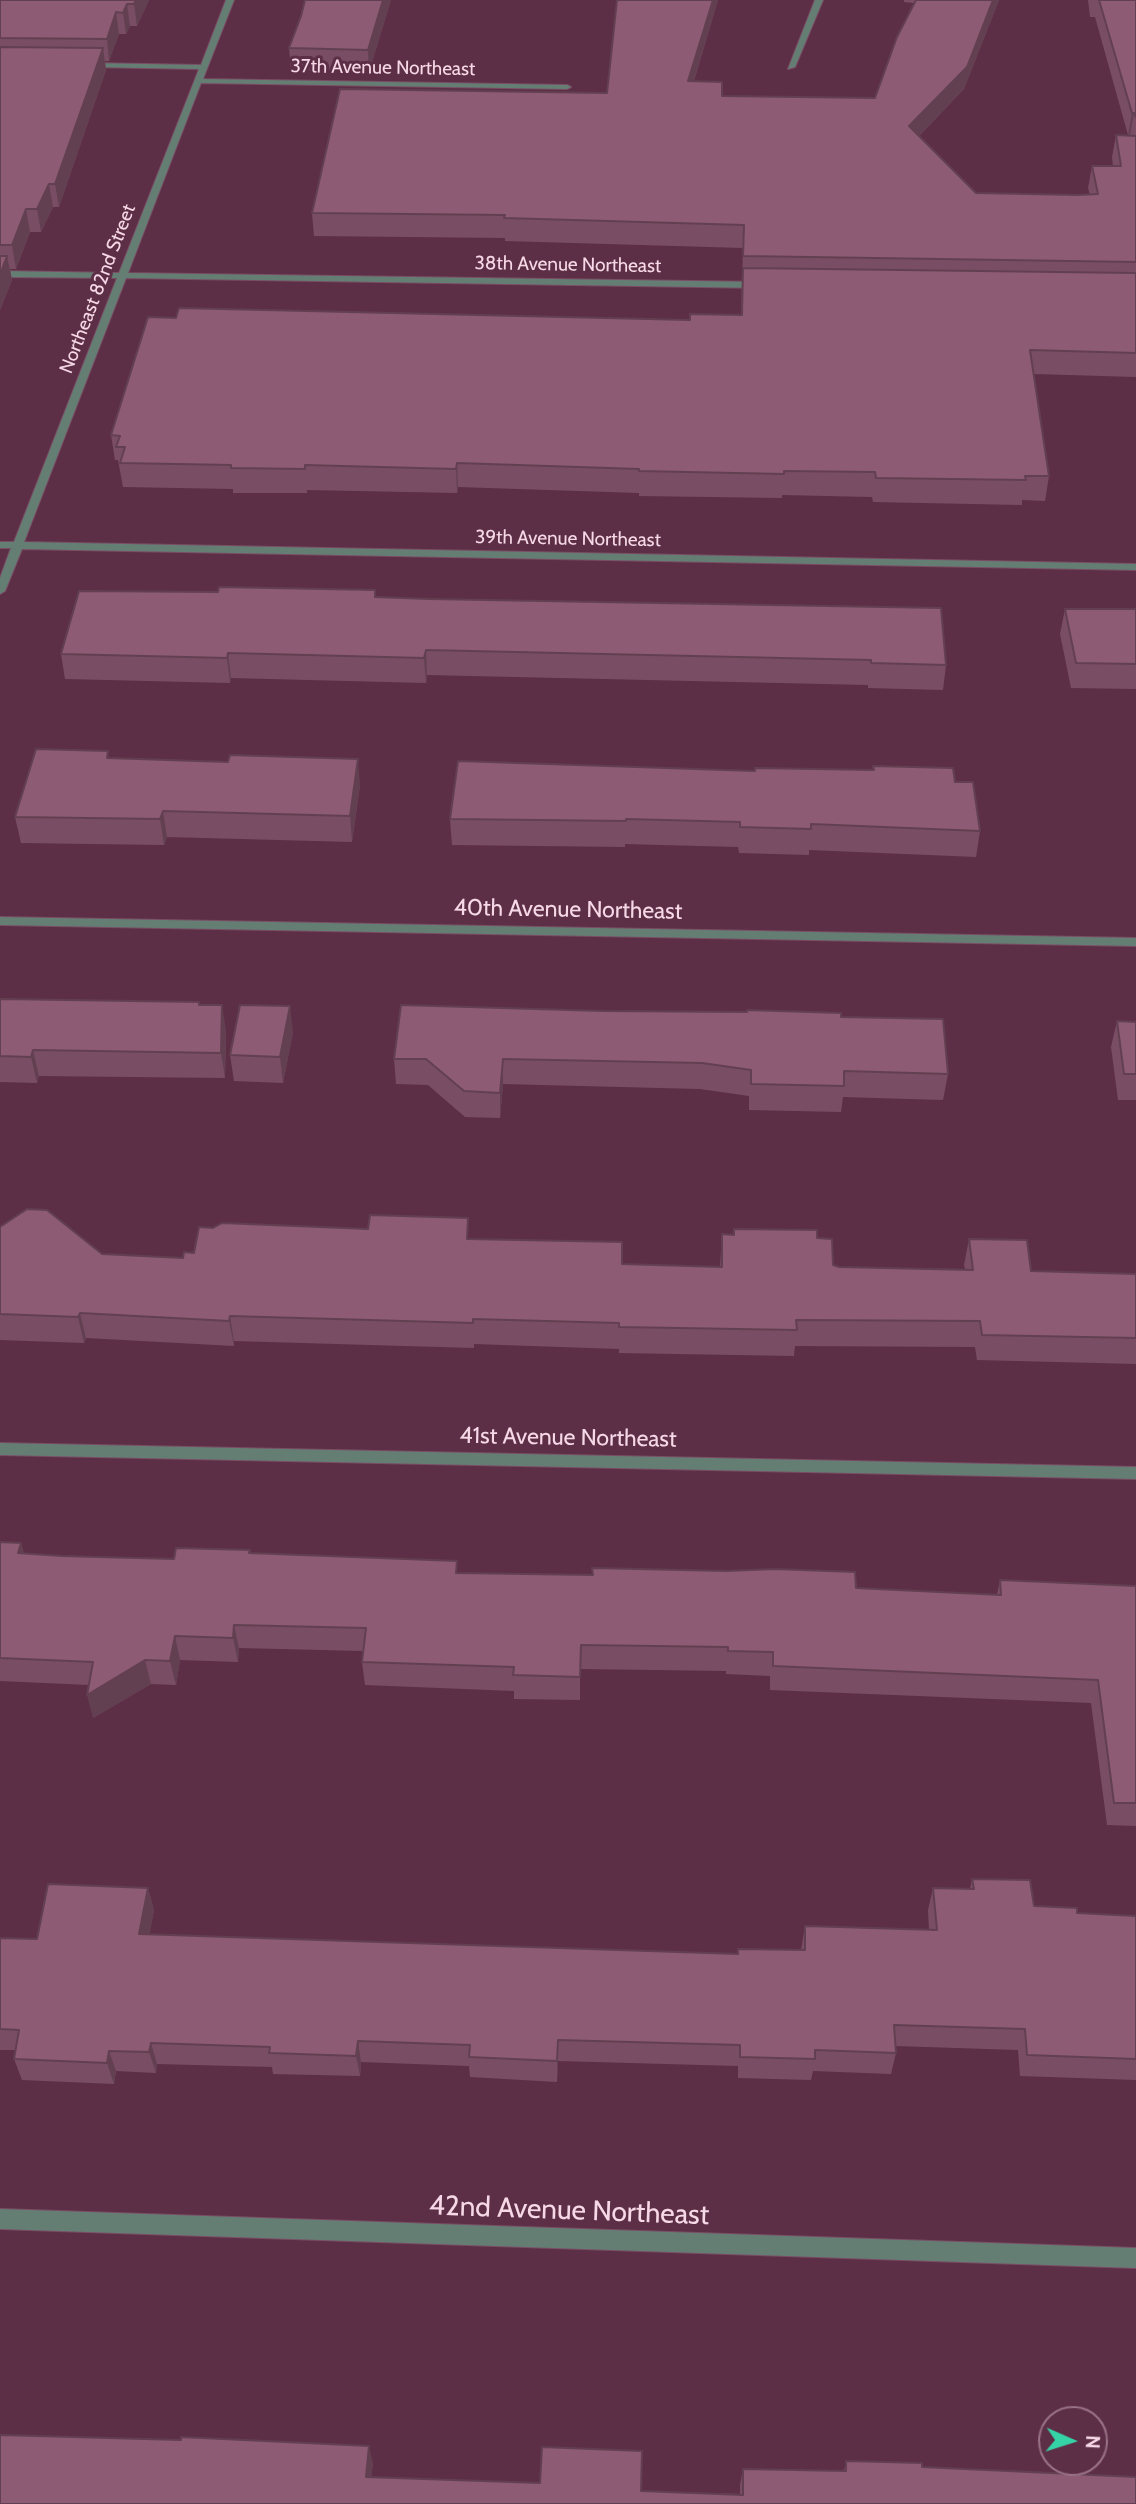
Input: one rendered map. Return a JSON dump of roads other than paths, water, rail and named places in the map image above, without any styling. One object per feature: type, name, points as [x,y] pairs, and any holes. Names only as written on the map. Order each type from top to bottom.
[{"type":"street","name":"Northeast 82nd Street","points":[[0,591],[230,0]]},
{"type":"street","points":[[791,67],[819,0]]},
{"type":"street","points":[[78,65],[204,67]]},
{"type":"street","name":"37th Avenue Northeast","points":[[199,81],[567,87]]},
{"type":"street","name":"38th Avenue Northeast","points":[[0,274],[777,286]]},
{"type":"street","name":"39th Avenue Northeast","points":[[0,545],[1136,567]]},
{"type":"street","name":"40th Avenue Northeast","points":[[0,920],[1136,942]]},
{"type":"street","name":"41st Avenue Northeast","points":[[0,1449],[1136,1474]]},
{"type":"street","name":"42nd Avenue Northeast","points":[[0,2219],[1136,2258]]}]
